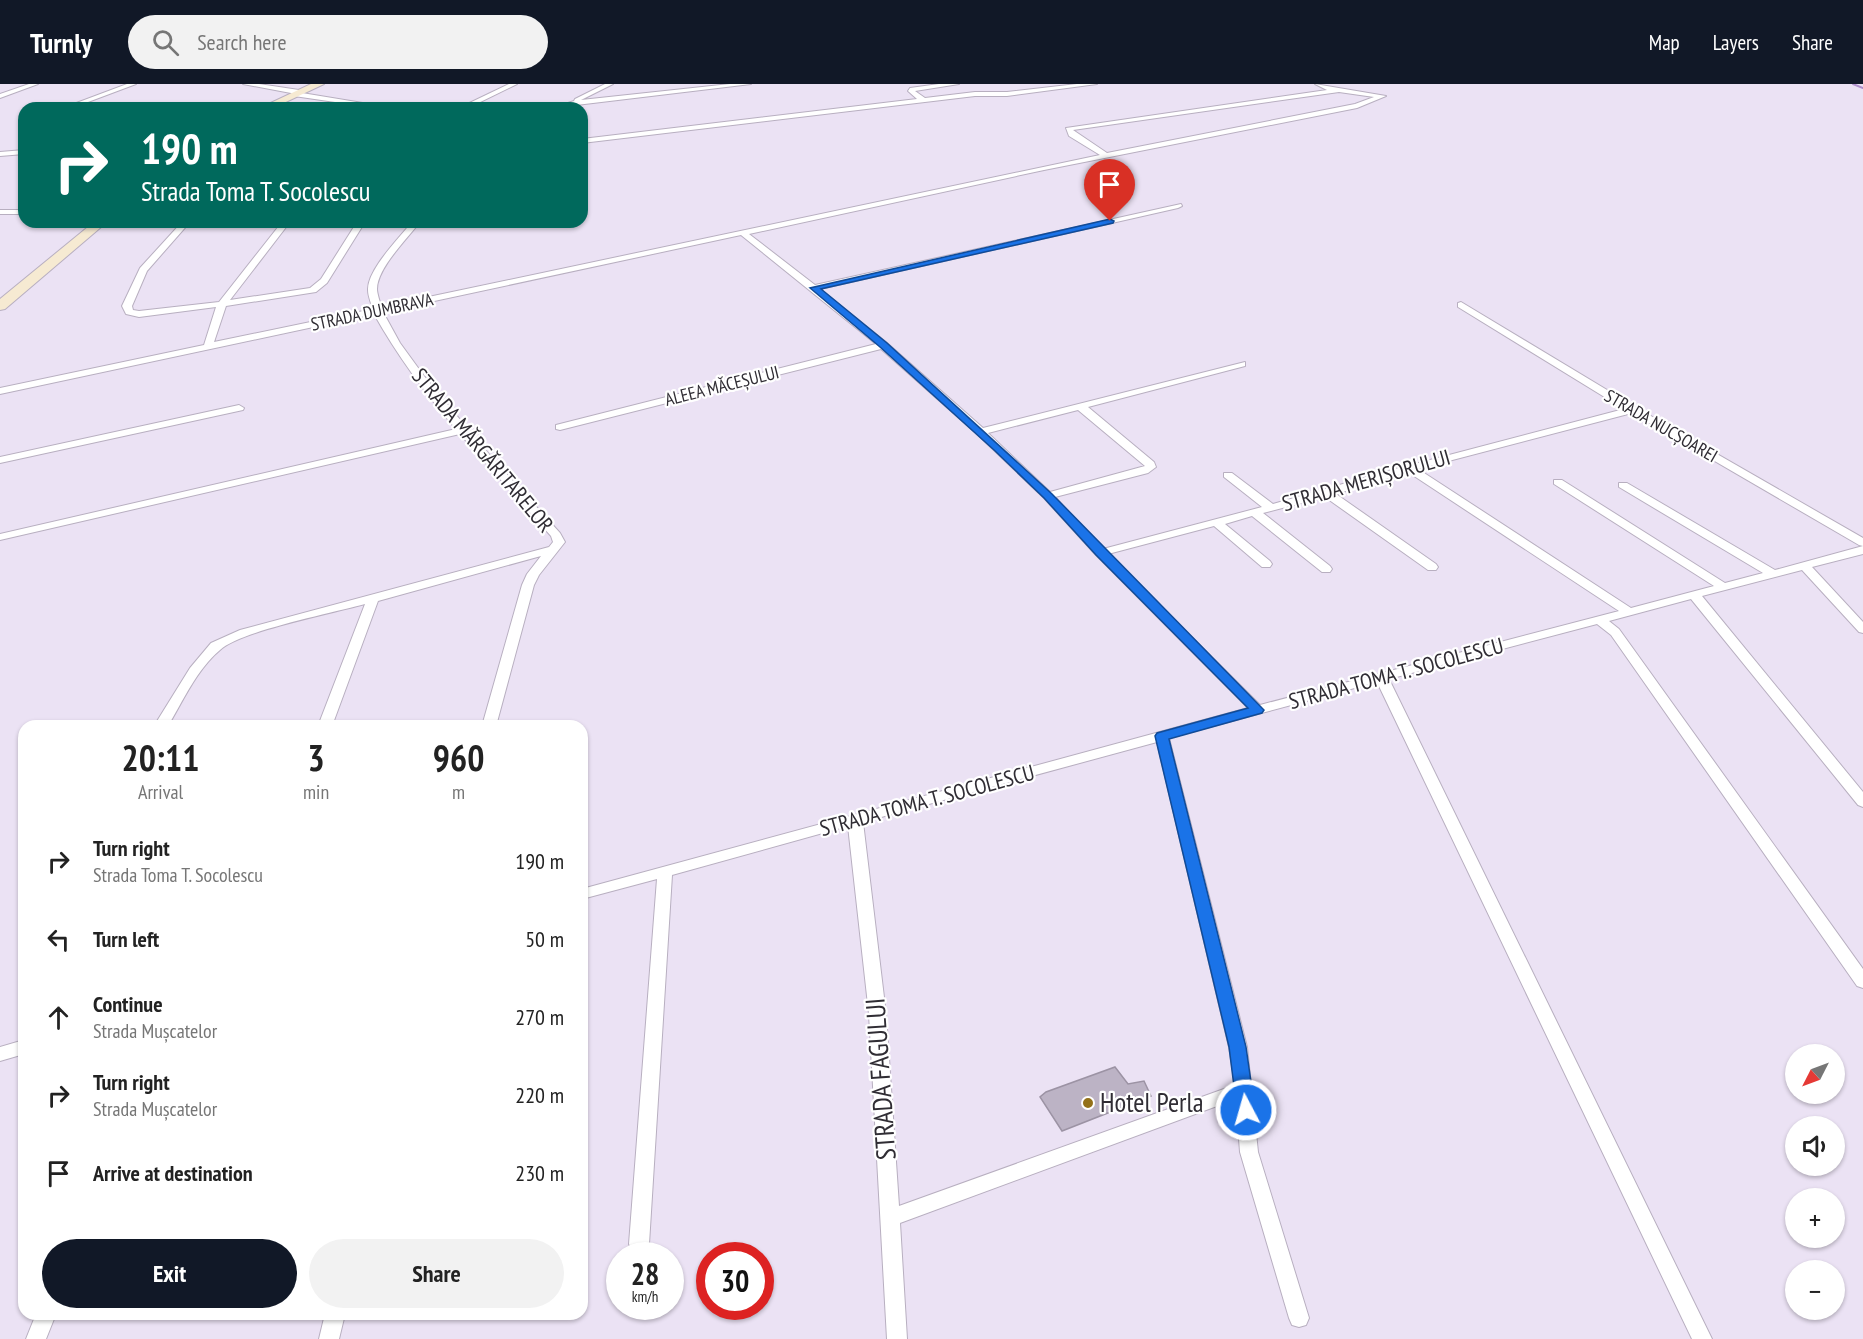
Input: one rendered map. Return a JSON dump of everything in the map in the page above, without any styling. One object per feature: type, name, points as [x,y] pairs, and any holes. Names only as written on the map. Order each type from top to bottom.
[{"type":"main road","points":[[278,102],[319,84]]},
{"type":"main road","points":[[0,306],[95,228]]},
{"type":"street","points":[[0,96],[35,84]]},
{"type":"street","points":[[83,102],[133,84]]},
{"type":"street","points":[[246,84],[353,102]]},
{"type":"street","points":[[475,102],[514,84]]},
{"type":"street","points":[[572,102],[610,84]]},
{"type":"street","points":[[586,102],[748,84]]},
{"type":"street","points":[[923,100],[911,92],[912,90],[956,84]]},
{"type":"street","points":[[588,140],[975,94],[1007,94],[1094,84]]},
{"type":"street","points":[[1318,84],[1340,90]]},
{"type":"street","points":[[1104,155],[1068,129],[1340,90]]},
{"type":"street","name":"STRADA DUMBRAVA","points":[[0,391],[1104,155],[1357,106],[1383,96],[1340,90]]},
{"type":"street","points":[[0,154],[18,152]]},
{"type":"street","points":[[815,288],[1178,206]]},
{"type":"street","points":[[0,212],[18,212]]},
{"type":"street","points":[[181,228],[143,270],[127,310],[139,314],[305,292],[318,287],[357,228]]},
{"type":"street","points":[[208,347],[222,304],[281,228]]},
{"type":"street","points":[[377,311],[372,290],[374,278],[412,228]]},
{"type":"street","points":[[743,233],[884,345],[981,432],[1048,496],[1101,553],[1257,710]]},
{"type":"street","name":"STRADA NUCȘOAREI","points":[[1461,305],[1633,410],[1863,543]]},
{"type":"street","name":"STRADA MĂRGĂRITARELOR","points":[[377,311],[407,360],[556,535],[559,542],[533,574],[528,585],[491,720]]},
{"type":"street","name":"ALEEA MĂCEȘULUI","points":[[560,428],[884,345]]},
{"type":"street","points":[[981,432],[1242,364]]},
{"type":"street","points":[[1048,496],[1144,471],[1151,467],[1081,406]]},
{"type":"street","points":[[0,460],[239,408]]},
{"type":"street","name":"STRADA MERIȘORULUI","points":[[1101,553],[1328,493],[1407,468],[1633,410]]},
{"type":"street","points":[[0,537],[465,430]]},
{"type":"street","points":[[1407,468],[1629,612]]},
{"type":"street","points":[[1228,475],[1271,508]]},
{"type":"street","points":[[1558,482],[1724,587]]},
{"type":"street","points":[[1623,485],[1774,574]]},
{"type":"street","points":[[1328,493],[1432,567]]},
{"type":"street","points":[[1255,513],[1326,569]]},
{"type":"street","points":[[1217,523],[1266,564]]},
{"type":"street","points":[[165,720],[195,671],[216,646],[244,633],[556,548]]},
{"type":"street","name":"STRADA TOMA T. SOCOLESCU","points":[[588,892],[1257,710],[1863,550]]},
{"type":"street","points":[[1805,566],[1863,630]]},
{"type":"street","points":[[1694,595],[1863,802]]},
{"type":"street","points":[[327,720],[373,598]]},
{"type":"street","points":[[1600,620],[1615,632],[1863,982]]},
{"type":"street","points":[[1381,677],[1702,1339]]},
{"type":"street","points":[[1162,736],[1238,1047],[1249,1152],[1299,1317]]},
{"type":"street","name":"STRADA FAGULUI","points":[[855,820],[877,1008],[897,1339]]},
{"type":"street","points":[[639,1242],[665,872]]},
{"type":"street","points":[[0,1054],[18,1049]]},
{"type":"street","points":[[890,1218],[1244,1089]]},
{"type":"street","points":[[36,1339],[44,1320]]},
{"type":"street","points":[[329,1339],[334,1320]]},
{"type":"building","name":"Hotel Perla","points":[[1115,1067],[1128,1084],[1144,1081],[1151,1096],[1062,1131],[1040,1097],[1046,1092]]},
{"type":"waterway","points":[[1853,84],[1863,88]]},
{"type":"place","name":"Hotel Perla","points":[[1088,1103]]},
{"type":"route","points":[[1110,221],[815,288],[884,345],[998,448],[1048,496],[1101,553],[1257,710],[1162,736],[1238,1047],[1246,1110]]}]
